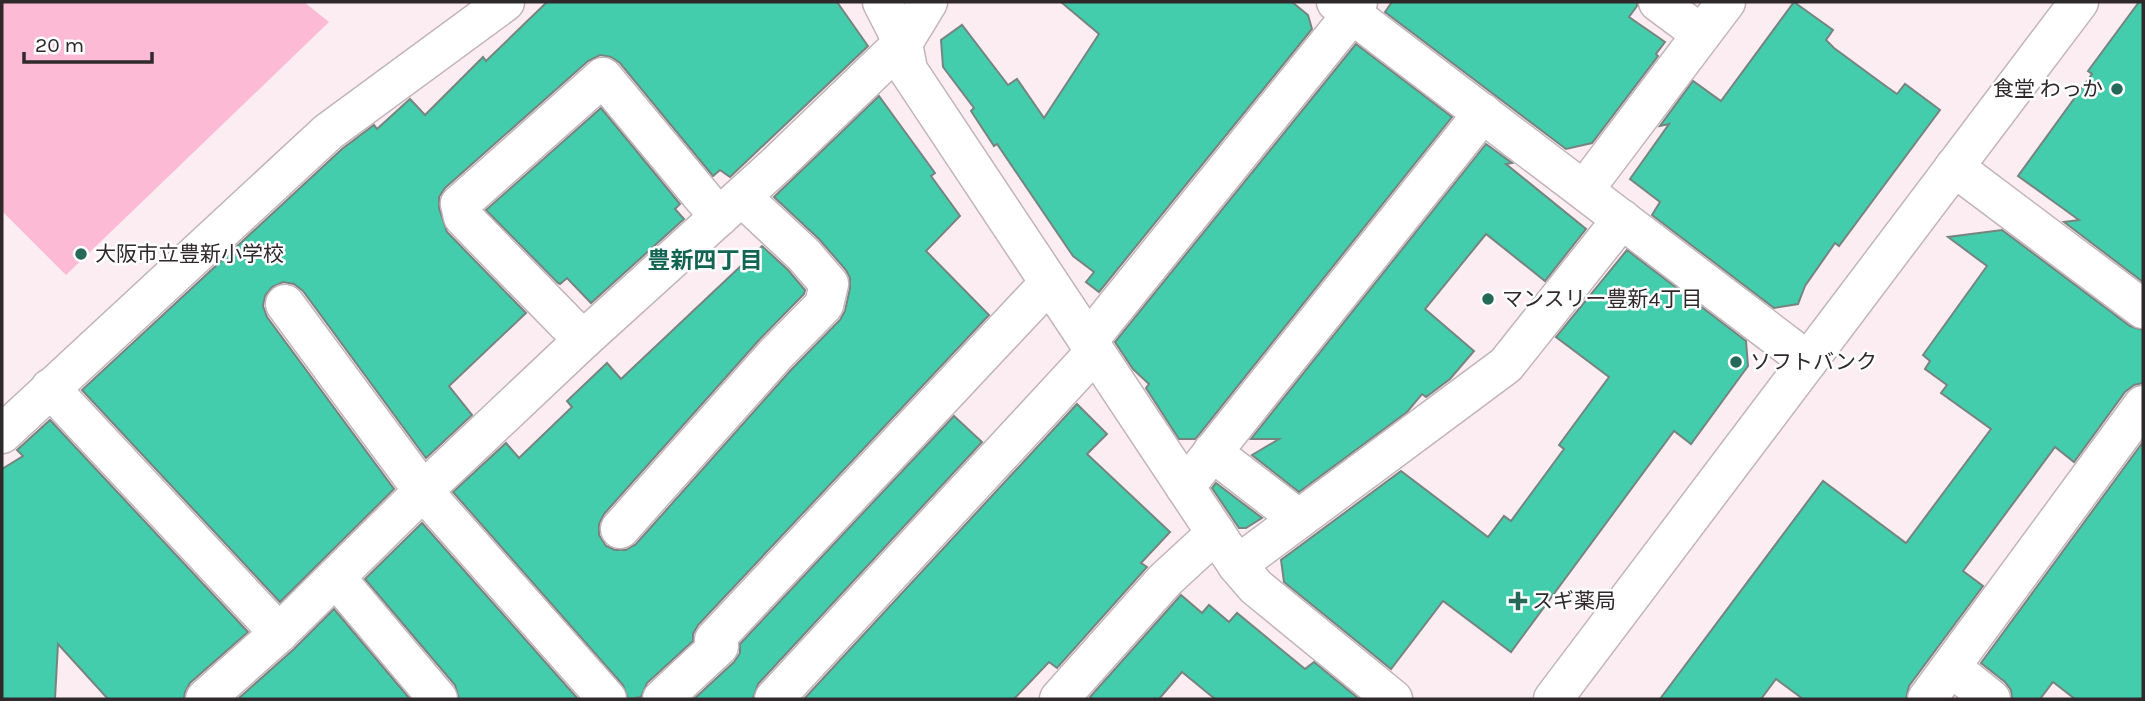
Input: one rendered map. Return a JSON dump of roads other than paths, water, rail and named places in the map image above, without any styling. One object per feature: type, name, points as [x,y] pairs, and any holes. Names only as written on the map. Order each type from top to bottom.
[{"type":"street","points":[[2,435],[328,132],[505,2]]},
{"type":"street","points":[[883,2],[903,43],[908,71],[1237,565],[1256,587],[1393,699]]},
{"type":"street","points":[[205,699],[337,579],[424,491],[583,340],[730,207],[903,43],[928,2]]},
{"type":"street","points":[[1658,2],[1702,34]]},
{"type":"street","points":[[1584,190],[1726,2]]},
{"type":"street","points":[[1553,699],[2079,2]]},
{"type":"street","points":[[774,699],[1091,346],[1349,6],[1483,113],[1808,361]]},
{"type":"street","points":[[583,340],[463,217],[460,204],[603,77],[730,207],[804,255],[829,284],[824,305],[766,365],[620,529]]},
{"type":"street","points":[[1185,487],[1483,113]]},
{"type":"street","points":[[1954,167],[2143,309]]},
{"type":"street","points":[[1237,565],[1506,365],[1622,219]]},
{"type":"street","points":[[662,699],[719,646],[714,640],[1049,283]]},
{"type":"street","points":[[285,304],[424,491],[607,699]]},
{"type":"street","points":[[50,388],[279,633]]},
{"type":"street","points":[[1927,699],[2143,405]]},
{"type":"street","points":[[1212,452],[1298,519]]},
{"type":"street","points":[[1059,699],[1165,580],[1216,533]]},
{"type":"street","points":[[337,579],[438,699]]},
{"type":"street","points":[[1951,667],[1992,699]]},
{"type":"place","name":"食堂 わっか","points":[[2117,89]]},
{"type":"place","name":"大阪市立豊新小学校","points":[[81,254]]},
{"type":"place","name":"マンスリー豊新4丁目","points":[[1488,299]]},
{"type":"place","name":"ソフトバンク","points":[[1736,362]]},
{"type":"place","name":"スギ薬局","points":[[1518,601]]},
{"type":"district","name":"豊新四丁目","points":[[705,260]]}]
